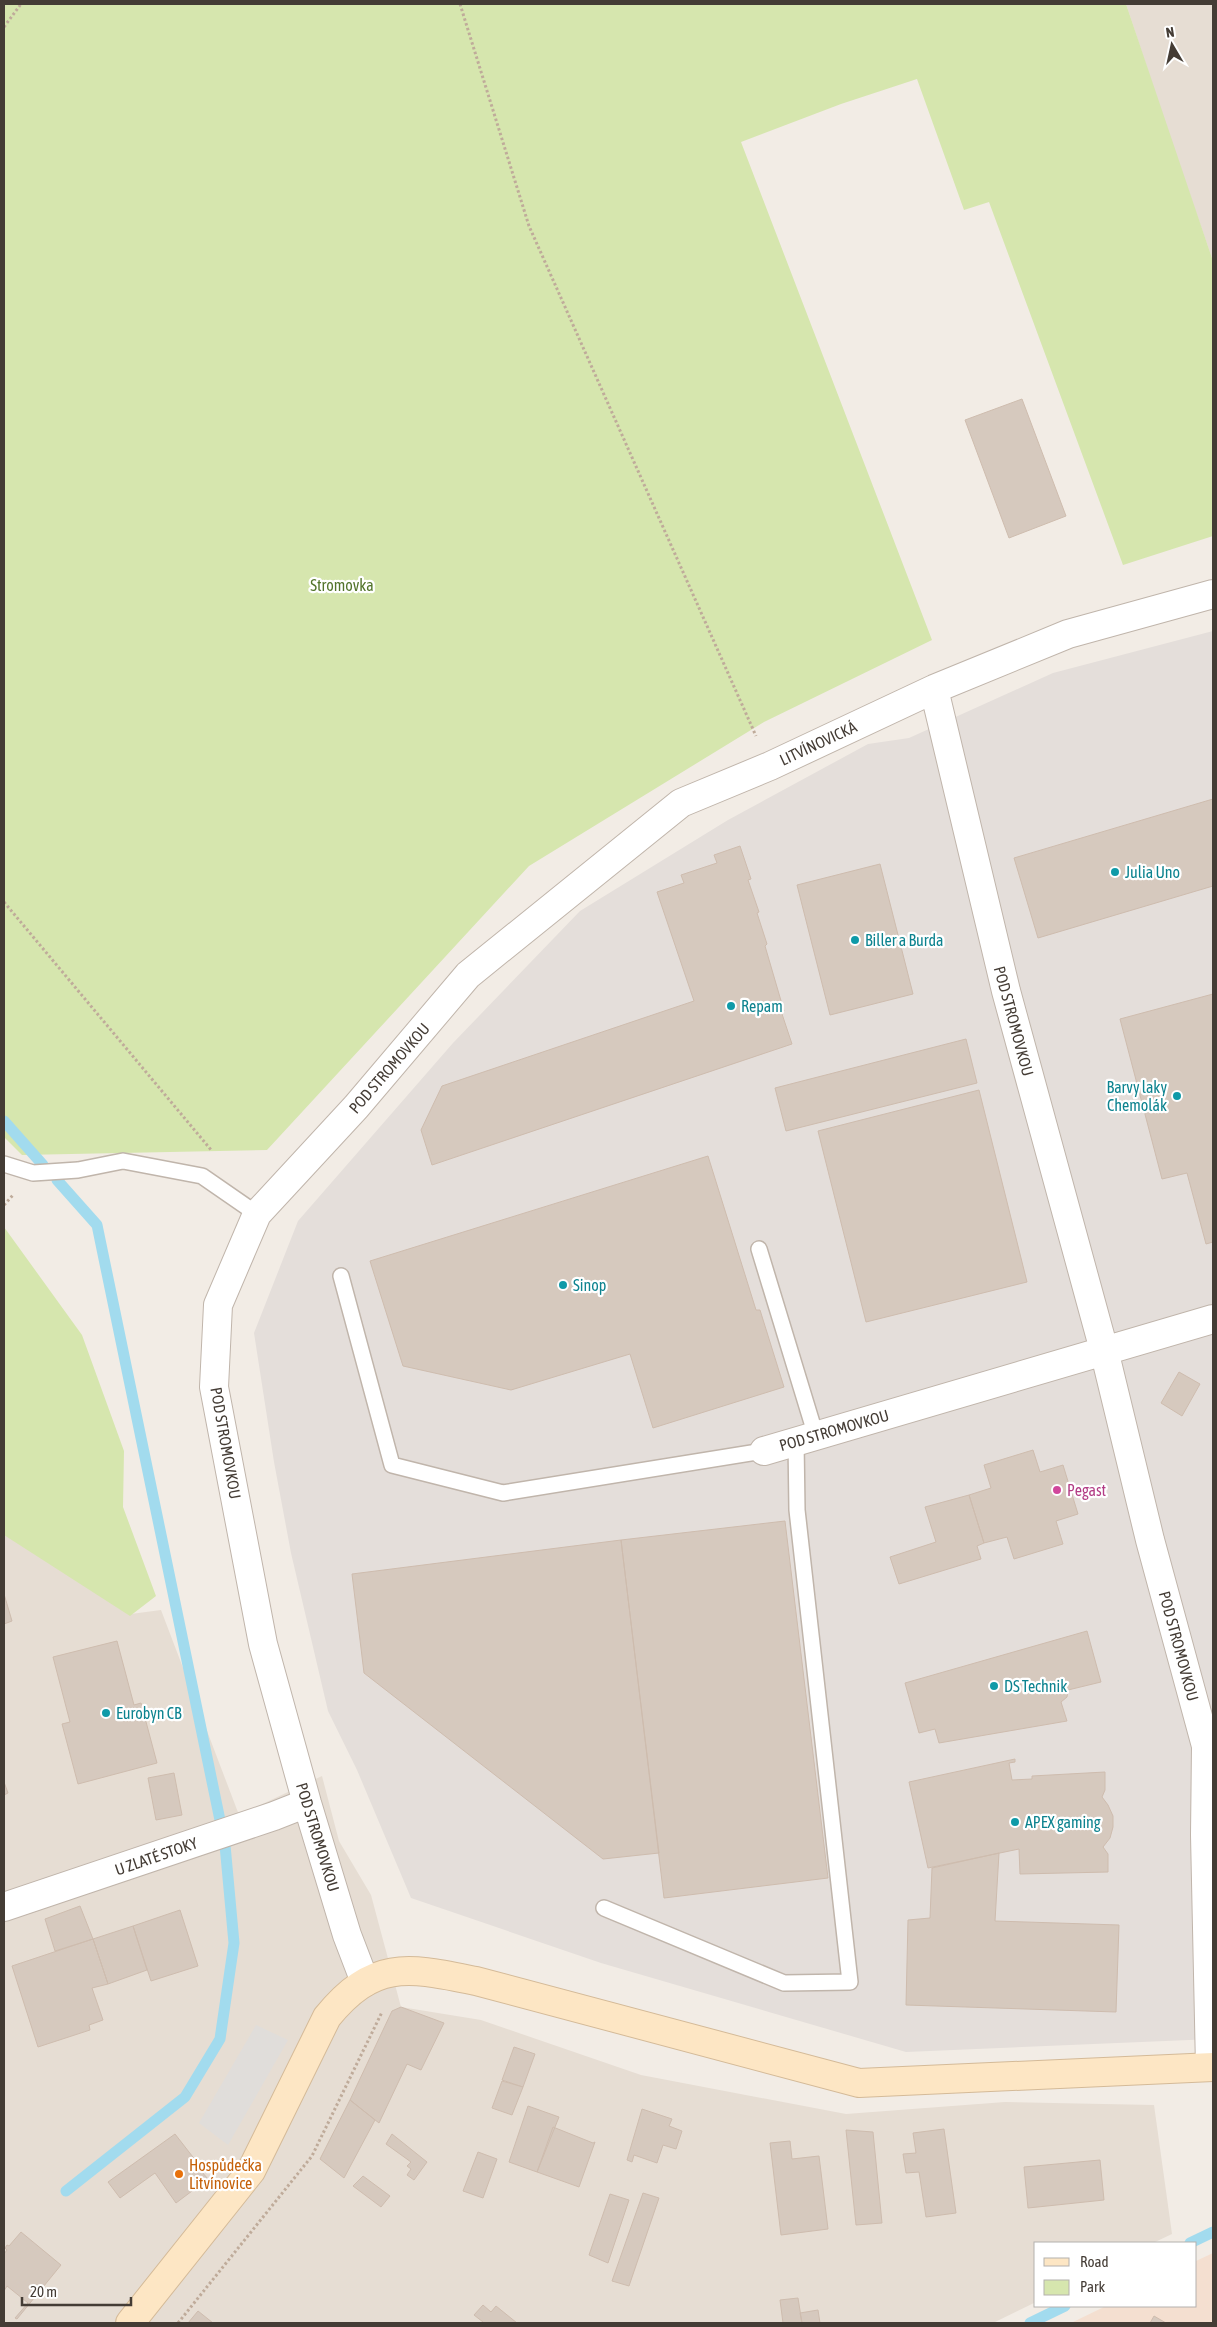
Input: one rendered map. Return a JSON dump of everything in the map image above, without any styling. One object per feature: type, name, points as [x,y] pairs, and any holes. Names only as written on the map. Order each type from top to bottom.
[{"type":"street","name":"LITVÍNOVICKÁ","points":[[468,976],[681,803],[770,766],[934,689],[1068,634],[1213,594]]},
{"type":"street","name":"POD STROMOVKOU","points":[[934,689],[1006,991],[1104,1350],[1150,1540],[1206,1746],[1212,2067]]},
{"type":"street","name":"POD STROMOVKOU","points":[[365,1982],[347,1935],[307,1803],[263,1644],[214,1386],[218,1305],[257,1214],[356,1107],[468,976]]},
{"type":"street","name":"POD STROMOVKOU","points":[[764,1451],[1213,1319]]},
{"type":"street","name":"U ZLATÉ STOKY","points":[[4,1907],[274,1816],[307,1803]]},
{"type":"street","points":[[130,2323],[251,2171],[327,2016],[343,1997],[365,1982],[390,1972],[419,1970],[476,1981],[859,2083],[898,2083],[1212,2067]]},
{"type":"lane","points":[[4,1164],[33,1173],[78,1170],[123,1161],[202,1176],[257,1214]]},
{"type":"lane","points":[[604,1908],[784,1983],[850,1982],[797,1510],[806,1439],[759,1249]]},
{"type":"lane","points":[[341,1276],[392,1464],[503,1493],[764,1451]]},
{"type":"path","points":[[4,27],[21,4]]},
{"type":"path","points":[[460,4],[529,226],[770,766]]},
{"type":"path","points":[[4,902],[214,1154]]},
{"type":"path","points":[[178,2323],[312,2156],[385,2006]]},
{"type":"shaded area","points":[[1126,4],[1213,4],[1213,261],[1171,140]]},
{"type":"shaded area","points":[[1213,631],[1213,2039],[906,2052],[601,1963],[411,1898],[357,1770],[328,1711],[291,1553],[274,1462],[254,1333],[298,1221],[453,1043],[580,911],[728,820],[868,744],[909,738],[1053,673]]},
{"type":"shaded area","points":[[4,1533],[131,1614],[161,1610],[239,1815],[322,1776],[339,1841],[371,1895],[401,2007],[481,2020],[641,2075],[846,2114],[1005,2102],[1154,2105],[1172,2234],[1155,2242],[1034,2242],[1034,2303],[993,2323],[4,2323]]},
{"type":"shaded area","points":[[256,2025],[288,2040],[228,2145],[199,2123]]},
{"type":"shaded area","points":[[1213,2253],[1213,2323],[1071,2323],[1104,2307],[1197,2307],[1197,2261]]},
{"type":"green space","name":"Stromovka","points":[[4,4],[1126,4],[1213,261],[1213,536],[1123,565],[989,202],[964,210],[917,79],[841,104],[741,142],[932,640],[764,722],[529,866],[267,1150],[22,1155],[4,1137]]},
{"type":"green space","points":[[4,1227],[82,1335],[124,1451],[123,1507],[156,1596],[130,1616],[4,1535]]},
{"type":"building","points":[[1022,399],[1066,516],[1009,538],[965,420]]},
{"type":"building","name":"Julia Uno","points":[[1213,799],[1213,886],[1038,938],[1014,858]]},
{"type":"building","name":"Repam","points":[[740,846],[751,879],[748,880],[759,912],[757,913],[767,944],[765,946],[784,1011],[781,1011],[792,1044],[432,1165],[421,1130],[442,1086],[694,1001],[657,892],[684,883],[681,875],[717,863],[714,855]]},
{"type":"building","name":"Biller a Burda","points":[[880,864],[913,994],[830,1015],[797,885]]},
{"type":"building","name":"Barvy laky Chemolák","points":[[1213,994],[1213,1242],[1206,1244],[1187,1173],[1162,1179],[1120,1019]]},
{"type":"building","points":[[966,1039],[977,1083],[786,1131],[775,1088]]},
{"type":"building","points":[[979,1090],[1027,1282],[866,1322],[818,1131]]},
{"type":"building","name":"Sinop","points":[[708,1156],[756,1310],[760,1310],[784,1387],[653,1428],[630,1354],[511,1390],[403,1366],[370,1261]]},
{"type":"building","points":[[1179,1372],[1200,1384],[1182,1416],[1161,1403]]},
{"type":"building","points":[[1033,1450],[1040,1472],[1063,1465],[1078,1514],[1056,1521],[1063,1544],[1014,1559],[1007,1537],[984,1543],[969,1495],[991,1488],[984,1465]]},
{"type":"building","points":[[969,1495],[984,1543],[977,1546],[981,1559],[899,1584],[890,1557],[936,1542],[925,1507]]},
{"type":"building","points":[[785,1521],[828,1878],[664,1898],[621,1540]]},
{"type":"building","points":[[621,1540],[659,1853],[603,1859],[364,1673],[352,1574]]},
{"type":"building","points":[[4,1594],[12,1621],[4,1624]]},
{"type":"building","name":"DS Technik","points":[[1087,1631],[1101,1682],[1068,1690],[1067,1697],[1061,1702],[1067,1721],[939,1743],[935,1729],[919,1733],[905,1683]]},
{"type":"building","name":"Eurobyn CB","points":[[117,1641],[134,1705],[141,1703],[157,1763],[78,1784],[62,1724],[70,1722],[53,1657]]},
{"type":"building","name":"APEX gaming","points":[[1015,1759],[1015,1762],[1009,1763],[1012,1780],[1032,1779],[1032,1776],[1105,1772],[1105,1790],[1102,1797],[1113,1816],[1110,1838],[1103,1847],[1108,1854],[1108,1872],[1020,1874],[1019,1849],[928,1868],[909,1782]]},
{"type":"building","points":[[174,1773],[182,1815],[156,1820],[148,1778]]},
{"type":"building","points":[[4,1782],[8,1793],[4,1795]]},
{"type":"building","points":[[999,1853],[995,1921],[1119,1925],[1116,2012],[906,2005],[908,1920],[930,1918],[932,1868]]},
{"type":"building","points":[[80,1906],[93,1939],[55,1951],[45,1919]]},
{"type":"building","points":[[180,1910],[198,1966],[151,1981],[133,1926]]},
{"type":"building","points":[[133,1926],[147,1970],[108,1984],[93,1939]]},
{"type":"building","points":[[93,1939],[108,1984],[92,1988],[103,2020],[89,2025],[90,2030],[38,2047],[12,1966]]},
{"type":"building","points":[[401,2007],[444,2023],[421,2070],[407,2064],[379,2123],[350,2100],[392,2011]]},
{"type":"building","points":[[514,2047],[535,2054],[523,2087],[502,2080]]},
{"type":"building","points":[[502,2081],[523,2087],[512,2115],[492,2108]]},
{"type":"building","points":[[350,2100],[375,2120],[344,2178],[320,2159]]},
{"type":"building","points":[[528,2106],[559,2117],[537,2172],[509,2162]]},
{"type":"building","points":[[642,2109],[672,2119],[669,2126],[682,2131],[676,2149],[663,2145],[657,2163],[634,2155],[632,2162],[627,2160]]},
{"type":"building","points":[[553,2127],[593,2143],[595,2142],[579,2187],[537,2172]]},
{"type":"building","points":[[944,2129],[956,2213],[926,2217],[919,2172],[906,2173],[903,2154],[916,2153],[913,2133]]},
{"type":"building","points":[[846,2130],[873,2132],[882,2223],[856,2225]]},
{"type":"building","points":[[175,2134],[208,2179],[176,2203],[155,2173],[120,2198],[108,2182]]},
{"type":"building","points":[[392,2134],[427,2162],[414,2180],[407,2175],[411,2169],[407,2166],[411,2162],[386,2144]]},
{"type":"building","points":[[790,2141],[792,2159],[819,2156],[828,2229],[781,2235],[770,2143]]},
{"type":"building","points":[[478,2152],[497,2159],[483,2198],[463,2191]]},
{"type":"building","points":[[1100,2160],[1104,2200],[1028,2208],[1024,2167]]},
{"type":"building","points":[[363,2176],[390,2196],[381,2207],[353,2186]]},
{"type":"building","points":[[643,2193],[659,2198],[629,2286],[612,2281]]},
{"type":"building","points":[[610,2194],[629,2200],[608,2263],[589,2255]]},
{"type":"building","points":[[21,2232],[61,2265],[17,2319],[15,2318],[28,2303],[7,2286],[4,2291],[4,2254],[7,2250],[5,2248],[7,2245],[9,2246]]},
{"type":"building","points":[[798,2298],[802,2323],[783,2323],[780,2300]]},
{"type":"building","points":[[483,2305],[491,2312],[496,2306],[517,2323],[481,2323],[483,2322],[474,2315]]},
{"type":"building","points":[[818,2310],[820,2323],[802,2323],[800,2313]]},
{"type":"building","points":[[198,2311],[213,2323],[188,2323]]},
{"type":"building","points":[[1154,2316],[1166,2323],[1150,2323]]},
{"type":"waterway","points":[[4,1121],[43,1165]]},
{"type":"waterway","points":[[57,1180],[97,1225],[221,1825]]},
{"type":"waterway","points":[[66,2191],[185,2097],[220,2039],[234,1943],[225,1845]]},
{"type":"waterway","points":[[1192,2242],[1213,2232]]},
{"type":"waterway","points":[[1030,2323],[1063,2307]]},
{"type":"place","name":"Julia Uno","points":[[1115,872]]},
{"type":"place","name":"Biller a Burda","points":[[855,940]]},
{"type":"place","name":"Repam","points":[[731,1006]]},
{"type":"place","name":"Barvy laky Chemolák","points":[[1177,1096]]},
{"type":"place","name":"Sinop","points":[[563,1285]]},
{"type":"place","name":"Pegast","points":[[1057,1490]]},
{"type":"place","name":"DS Technik","points":[[994,1686]]},
{"type":"place","name":"Eurobyn CB","points":[[106,1713]]},
{"type":"place","name":"APEX gaming","points":[[1015,1822]]},
{"type":"place","name":"Hospůdečka Litvínovice","points":[[179,2174]]}]
